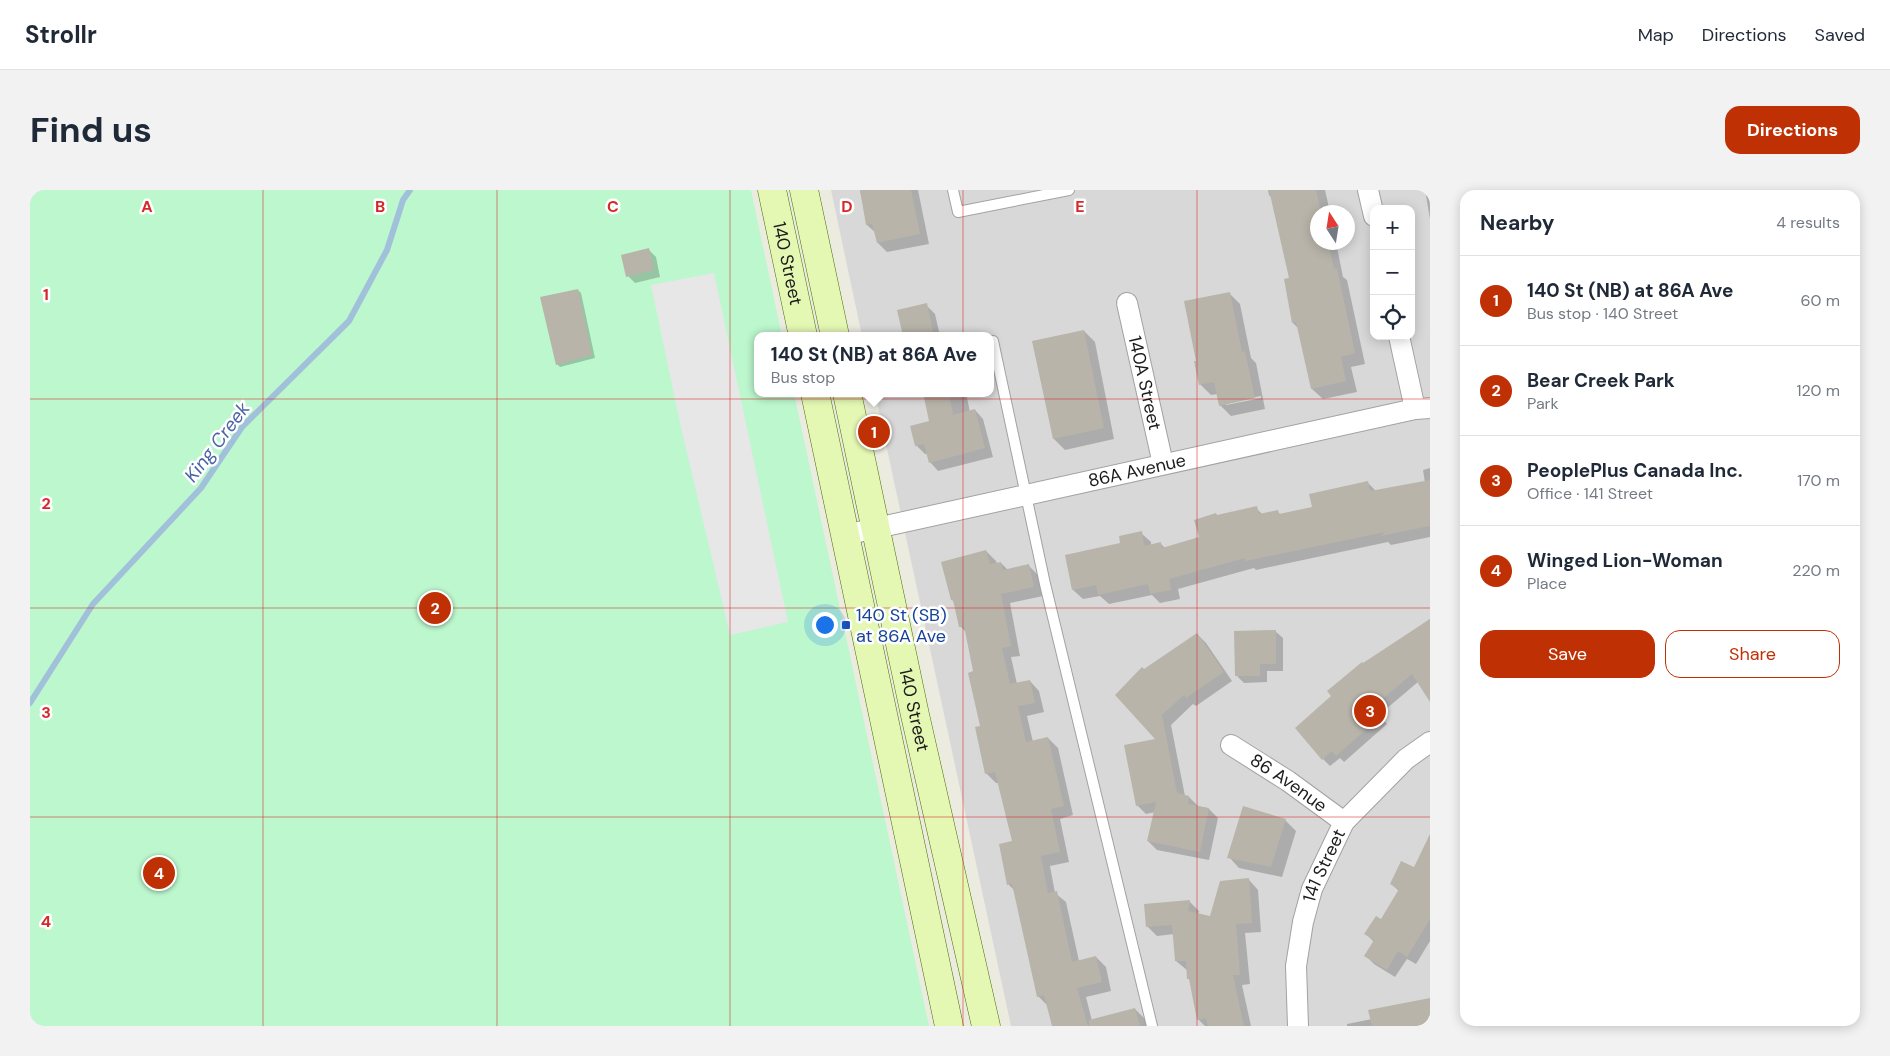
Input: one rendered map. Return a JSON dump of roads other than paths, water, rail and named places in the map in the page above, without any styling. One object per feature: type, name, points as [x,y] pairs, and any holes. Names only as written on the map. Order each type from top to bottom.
[{"type":"main road","name":"140 Street","points":[[772,190],[801,332]]},
{"type":"main road","name":"140 Street","points":[[804,190],[834,332]]},
{"type":"main road","name":"140 Street","points":[[816,397],[949,1026]]},
{"type":"main road","name":"140 Street","points":[[848,397],[917,725],[986,1026]]},
{"type":"street","points":[[1368,190],[1371,205]]},
{"type":"street","name":"140A Street","points":[[1127,303],[1163,464]]},
{"type":"street","points":[[1400,340],[1422,408]]},
{"type":"street","name":"86A Avenue","points":[[845,535],[1422,408]]},
{"type":"street","name":"141 Street","points":[[1298,1026],[1296,966],[1303,922],[1312,889],[1344,822],[1406,759],[1430,742]]},
{"type":"street","name":"86 Avenue","points":[[1231,745],[1288,781],[1344,822]]},
{"type":"lane","points":[[953,190],[958,212],[1069,190]]},
{"type":"lane","points":[[994,346],[1045,584],[1152,1026]]},
{"type":"waterway","name":"King Creek","points":[[30,703],[93,604],[201,488],[242,427],[349,321],[387,250],[403,200],[410,190]]},
{"type":"place","name":"140 St (NB) at 86A Ave","points":[[874,432]]},
{"type":"place","name":"Bear Creek Park","points":[[435,608]]},
{"type":"place","name":"140 St (SB) at 86A Ave","points":[[846,625]]},
{"type":"place","name":"PeoplePlus Canada Inc.","points":[[1370,711]]},
{"type":"place","name":"Winged Lion-Woman","points":[[159,873]]}]
